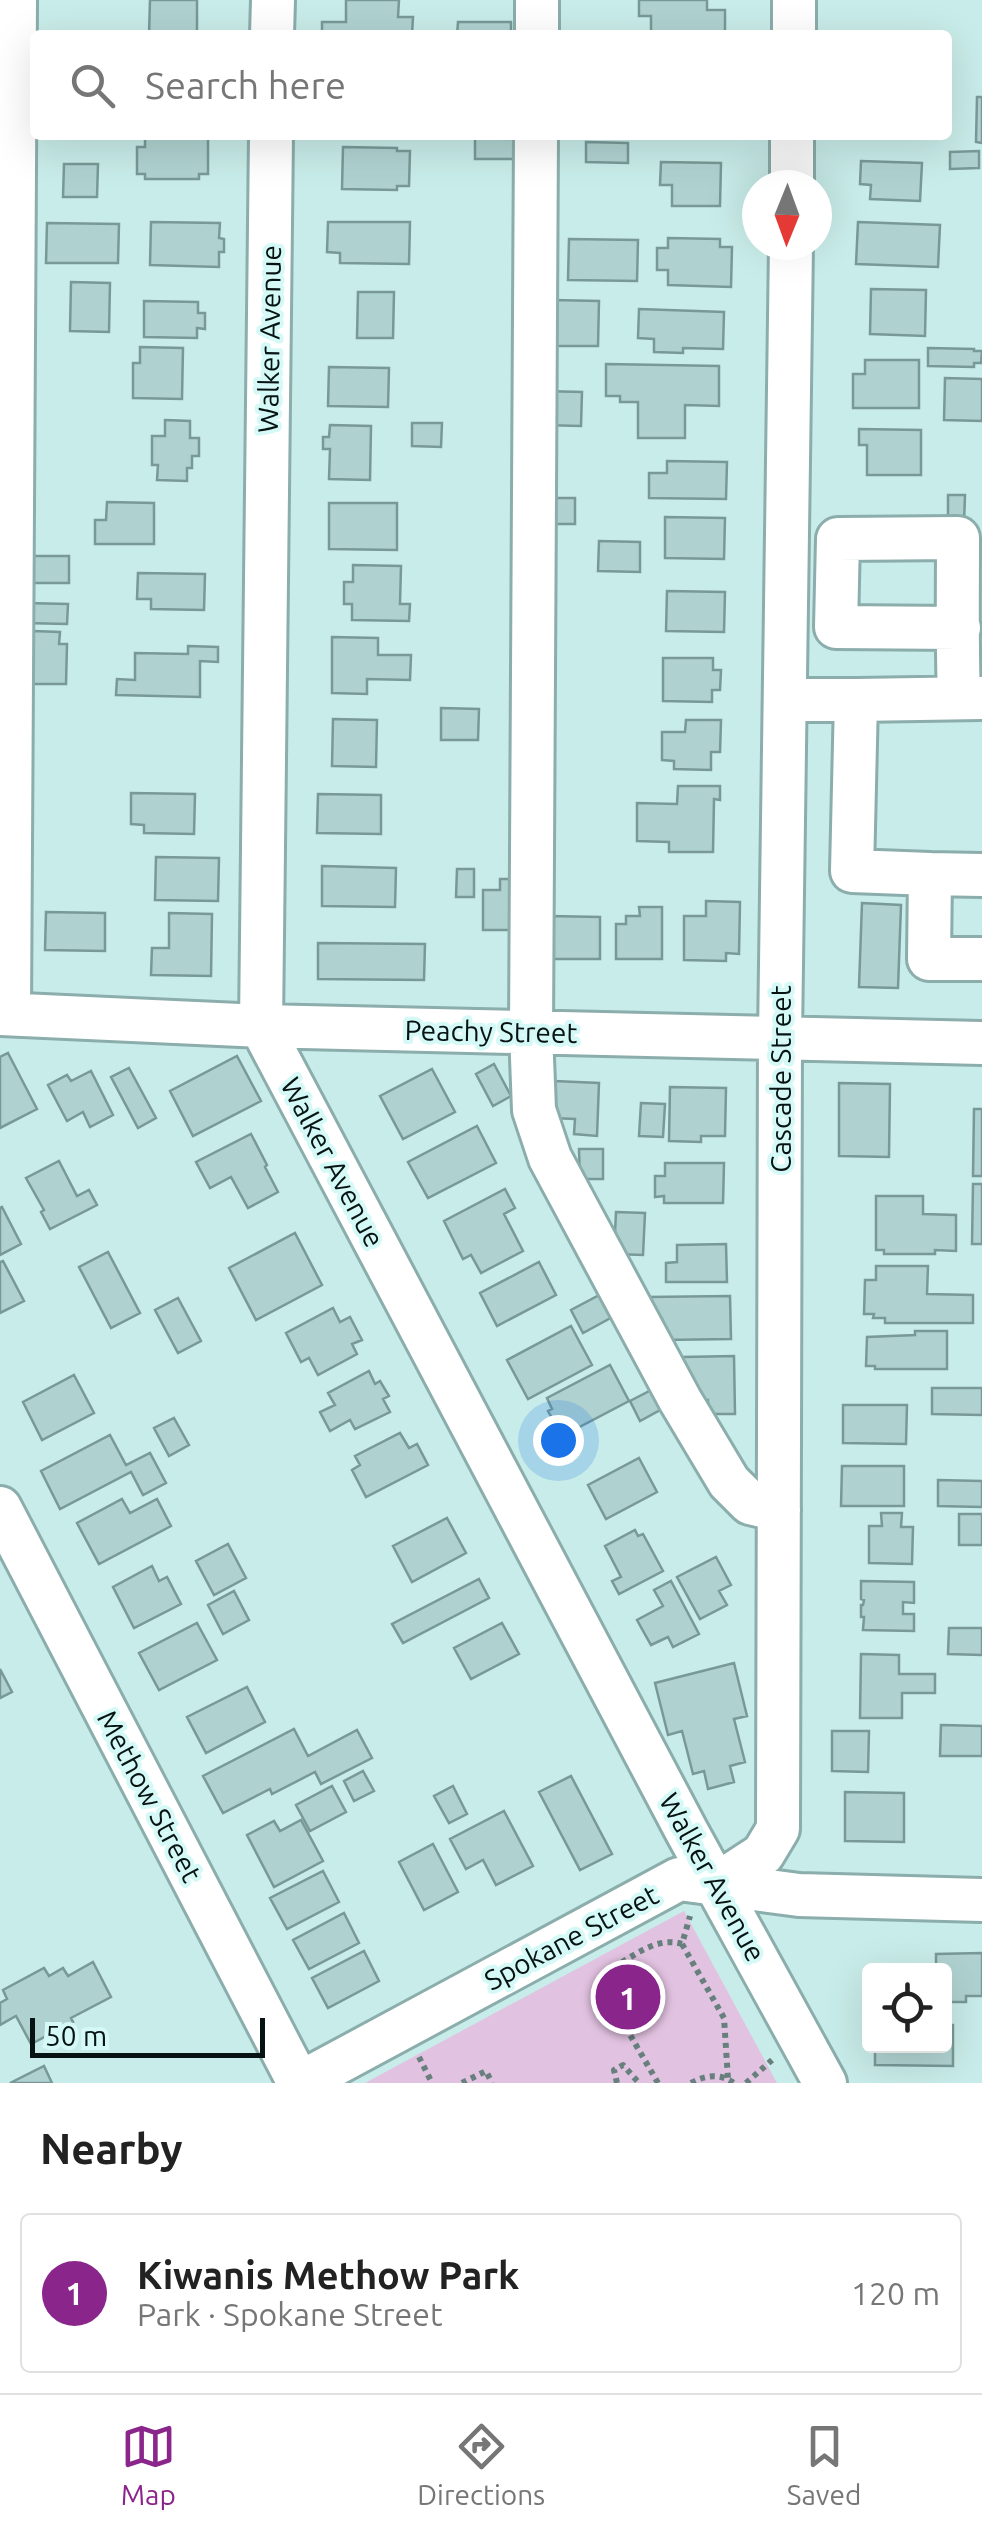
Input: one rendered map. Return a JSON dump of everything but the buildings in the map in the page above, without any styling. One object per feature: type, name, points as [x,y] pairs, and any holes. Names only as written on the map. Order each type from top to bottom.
[{"type":"street","points":[[4,1014],[15,0]]},
{"type":"street","points":[[272,0],[272,30]]},
{"type":"street","points":[[537,0],[537,30]]},
{"type":"street","points":[[794,0],[794,30]]},
{"type":"street","name":"Walker Avenue","points":[[271,140],[261,1026],[688,1832],[709,1883],[824,2083]]},
{"type":"street","points":[[536,140],[531,1032],[534,1110],[550,1158],[680,1400],[729,1482],[750,1503],[779,1510]]},
{"type":"street","points":[[792,140],[792,170]]},
{"type":"street","name":"Cascade Street","points":[[709,1883],[763,1854],[778,1829],[780,1037],[791,260]]},
{"type":"street","points":[[784,700],[970,698],[958,628]]},
{"type":"street","points":[[856,700],[852,872],[982,875]]},
{"type":"street","points":[[930,874],[930,960],[982,960]]},
{"type":"street","name":"Peachy Street","points":[[4,1014],[261,1026],[982,1043]]},
{"type":"street","name":"Methow Street","points":[[0,1508],[300,2083]]},
{"type":"street","name":"Spokane Street","points":[[300,2083],[678,1879],[799,1895],[982,1900]]},
{"type":"path","points":[[682,1944],[709,1883]]},
{"type":"path","points":[[658,2083],[611,2002],[609,1978],[612,1968],[670,1940],[682,1944],[724,2018],[731,2081],[716,2076],[691,2083]]},
{"type":"path","points":[[618,2083],[614,2070],[623,2065],[638,2083]]},
{"type":"path","points":[[462,2083],[486,2071],[492,2083]]},
{"type":"shaded area","points":[[684,1911],[777,2083],[365,2083]]},
{"type":"place","name":"Kiwanis Methow Park","points":[[628,1997]]}]
